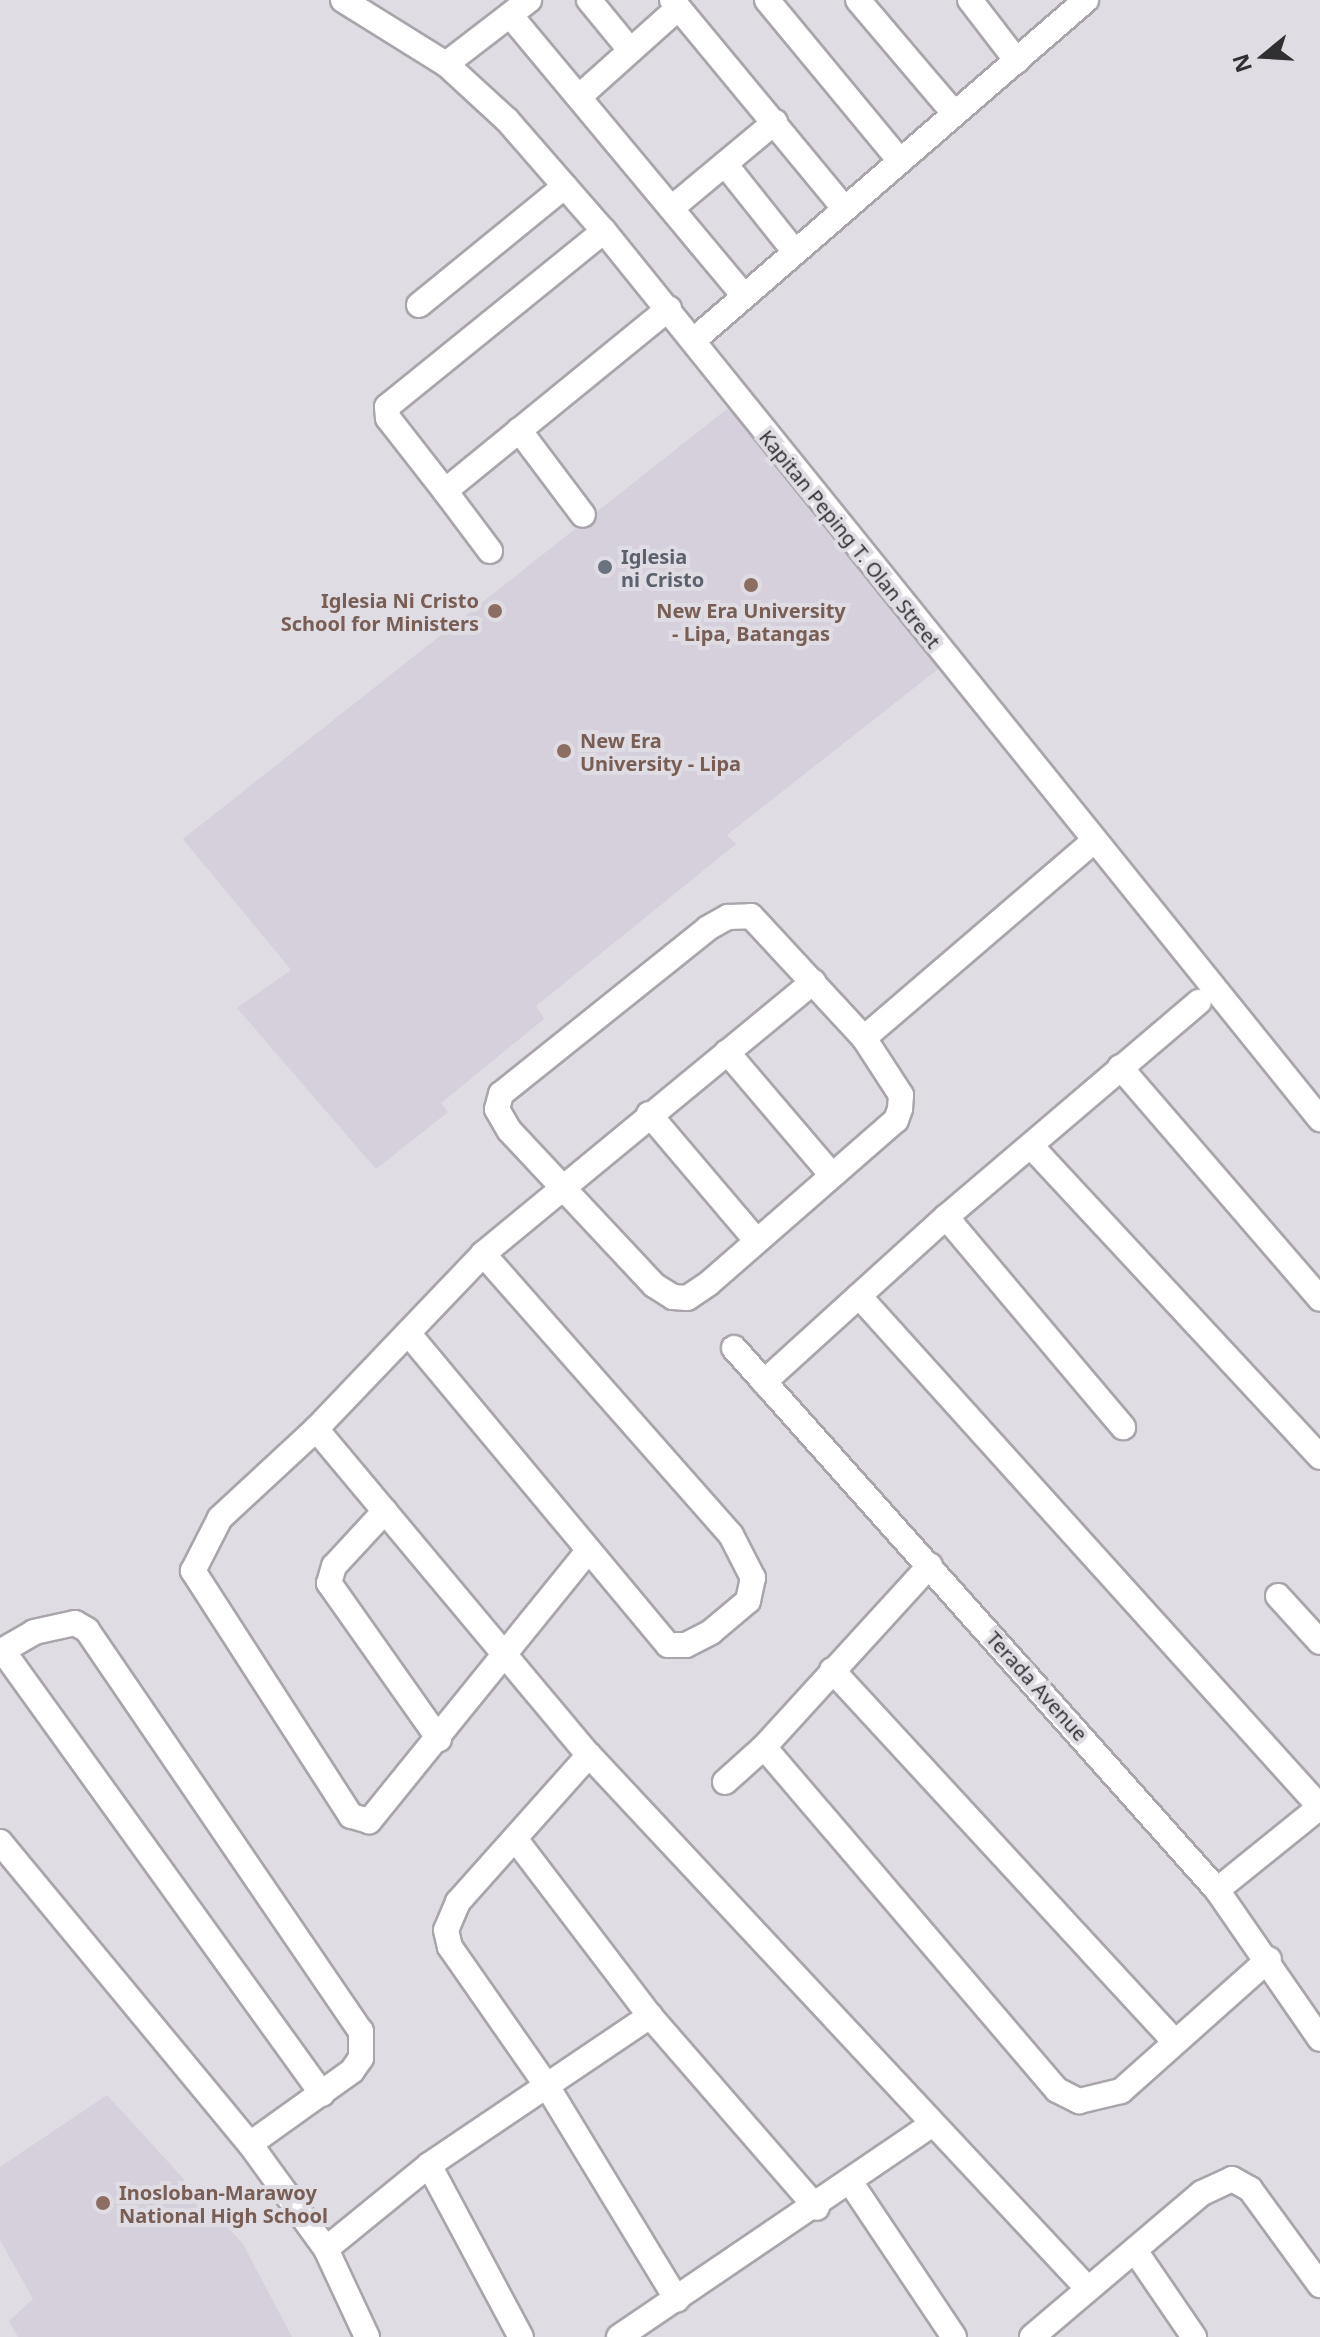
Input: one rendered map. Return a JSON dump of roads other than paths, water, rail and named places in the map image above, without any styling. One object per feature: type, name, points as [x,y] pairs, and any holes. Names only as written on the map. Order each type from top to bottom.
[{"type":"street","name":"Kapitan Peping T. Olan Street","points":[[343,0],[446,64],[507,120],[565,186],[669,308],[1320,1119]]},
{"type":"street","points":[[589,0],[630,50]]},
{"type":"street","points":[[767,0],[900,161]]},
{"type":"street","points":[[858,0],[953,112]]},
{"type":"street","points":[[970,0],[1017,61]]},
{"type":"street","points":[[694,340],[953,112],[1086,0]]},
{"type":"street","points":[[580,96],[675,4],[845,209]]},
{"type":"street","points":[[446,64],[520,8],[580,96],[744,296]]},
{"type":"street","points":[[673,207],[775,122]]},
{"type":"street","points":[[725,164],[795,252]]},
{"type":"street","points":[[419,305],[565,186]]},
{"type":"street","points":[[490,551],[388,418],[387,407],[604,231]]},
{"type":"street","points":[[445,491],[669,308]]},
{"type":"street","points":[[519,430],[583,515]]},
{"type":"street","points":[[864,1038],[1094,841]]},
{"type":"street","points":[[751,916],[864,1038],[901,1095],[896,1120],[830,1173],[708,1284],[687,1298],[673,1297],[654,1285],[509,1130],[497,1109],[501,1094],[728,917],[751,916]]},
{"type":"street","points":[[588,1551],[439,1739],[369,1821],[351,1816],[199,1585],[193,1571],[200,1549],[220,1518],[316,1429],[483,1254],[649,1114],[813,982]]},
{"type":"street","points":[[764,1382],[946,1217],[1199,1002]]},
{"type":"street","points":[[727,1052],[830,1173]]},
{"type":"street","points":[[1120,1067],[1320,1299]]},
{"type":"street","points":[[649,1114],[756,1240]]},
{"type":"street","points":[[1032,1147],[1320,1457]]},
{"type":"street","points":[[946,1217],[1123,1427]]},
{"type":"street","points":[[408,1333],[668,1645],[686,1645],[711,1632],[748,1601],[753,1578],[731,1535],[483,1254]]},
{"type":"street","points":[[859,1296],[1317,1816],[1217,1890]]},
{"type":"street","name":"Terada Avenue","points":[[734,1348],[1217,1890],[1269,1959],[1320,2039]]},
{"type":"street","points":[[316,1429],[589,1755],[1087,2288]]},
{"type":"street","points":[[385,1511],[334,1566],[329,1583],[439,1739]]},
{"type":"street","points":[[725,1782],[764,1747],[930,1565]]},
{"type":"street","points":[[1278,1596],[1320,1642]]},
{"type":"street","points":[[250,2144],[322,2094],[361,2058],[361,2031],[123,1676],[87,1630],[75,1623],[34,1632],[1,1652],[322,2094]]},
{"type":"street","points":[[832,1670],[1175,2042]]},
{"type":"street","points":[[764,1747],[1057,2090],[1087,2101],[1121,2091],[1269,1959]]},
{"type":"street","points":[[589,1755],[458,1902],[446,1930],[450,1947],[547,2086],[677,2300]]},
{"type":"street","points":[[516,1840],[650,2016],[817,2208]]},
{"type":"street","points":[[0,1842],[250,2144],[326,2249],[367,2337]]},
{"type":"street","points":[[326,2249],[429,2165],[650,2016]]},
{"type":"street","points":[[619,2337],[817,2208],[933,2124]]},
{"type":"street","points":[[429,2165],[521,2337]]},
{"type":"street","points":[[1032,2337],[1202,2193],[1232,2179],[1250,2189],[1320,2285]]},
{"type":"street","points":[[851,2183],[954,2337]]},
{"type":"street","points":[[1136,2252],[1194,2337]]},
{"type":"place","name":"Iglesia ni Cristo","points":[[605,567]]},
{"type":"place","name":"New Era University - Lipa, Batangas","points":[[751,585]]},
{"type":"place","name":"Iglesia Ni Cristo School for Ministers","points":[[495,611]]},
{"type":"place","name":"New Era University - Lipa","points":[[564,751]]},
{"type":"place","name":"Inosloban-Marawoy National High School","points":[[103,2203]]}]
